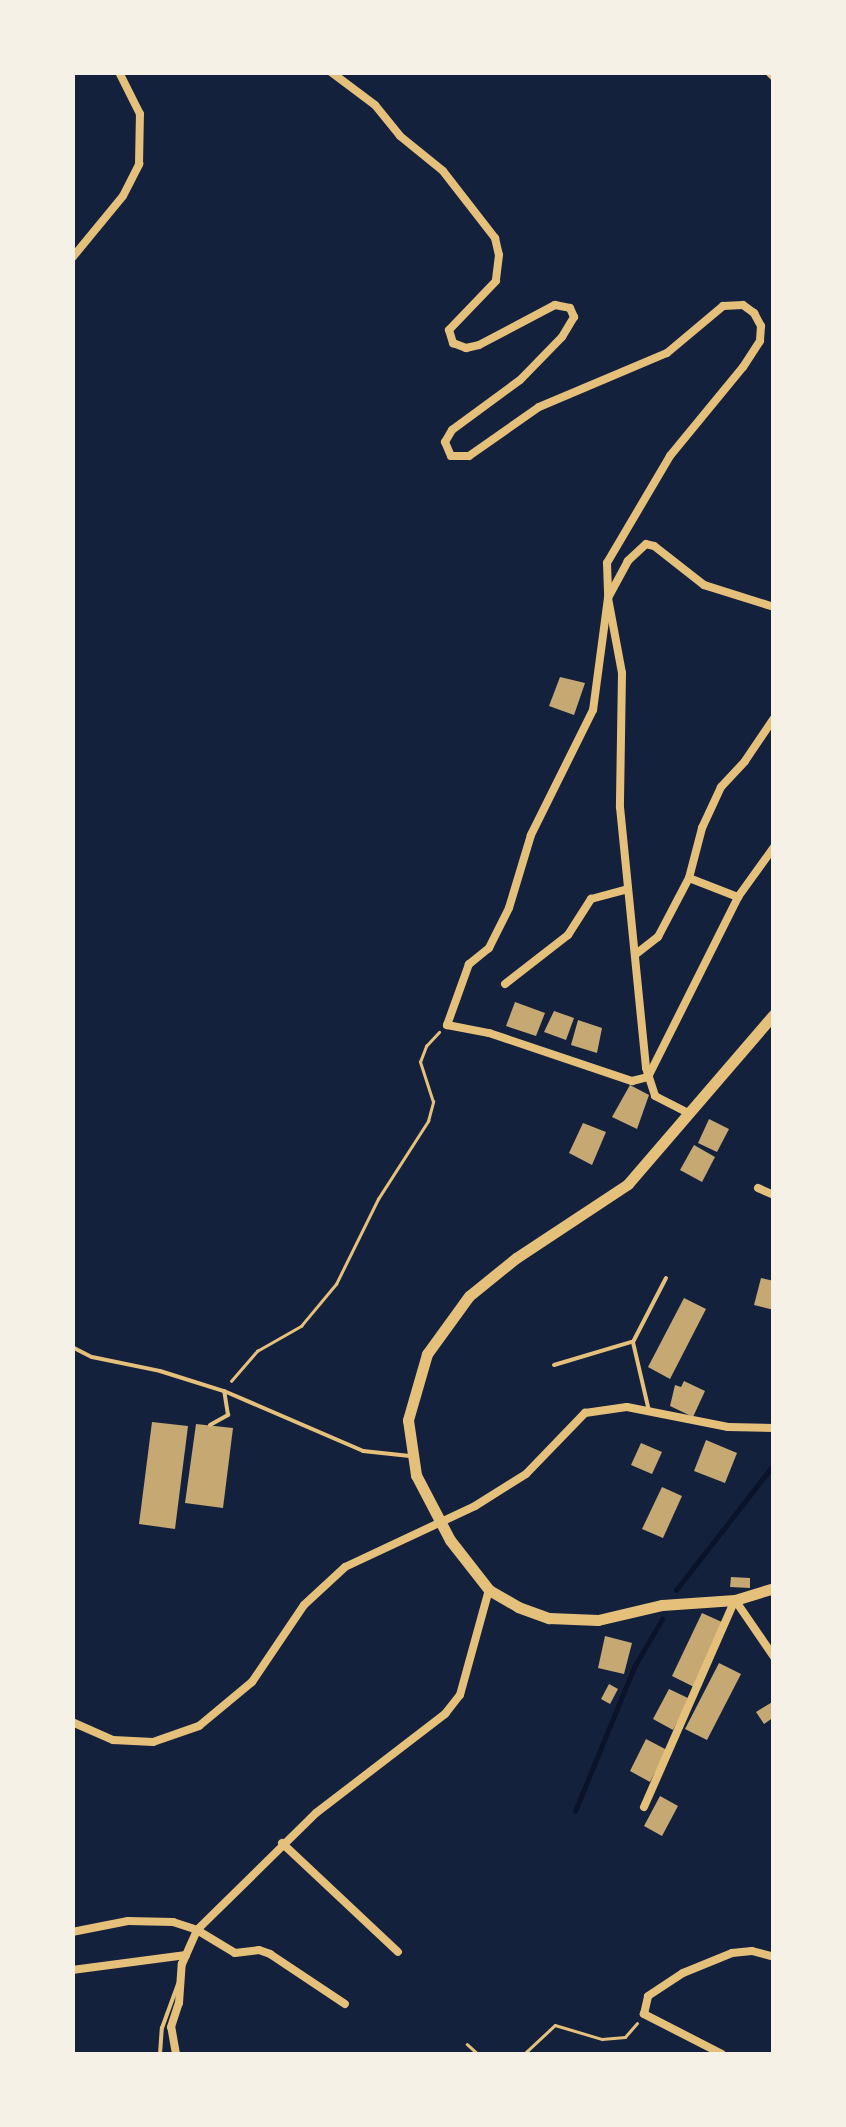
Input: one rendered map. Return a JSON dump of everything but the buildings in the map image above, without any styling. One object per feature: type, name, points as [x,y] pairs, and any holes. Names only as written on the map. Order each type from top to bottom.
[{"type":"main road","points":[[774,1014],[628,1184],[516,1258],[468,1296],[428,1354],[408,1420],[410,1456],[439,1522],[467,1567],[488,1590],[549,1618],[578,1620],[698,1600],[734,1600],[774,1588]]},
{"type":"street","points":[[72,258],[123,196],[139,164],[140,114],[119,72]]},
{"type":"street","points":[[331,72],[375,105],[400,136],[443,171],[494,238],[499,255],[496,281],[449,330],[453,342],[466,348],[480,345],[555,305],[570,308],[572,324],[520,380],[452,430],[446,450],[457,459],[482,448],[539,406],[667,353],[722,306],[742,305],[754,313],[760,326],[760,340],[743,367],[670,456],[607,564],[608,598],[622,672],[620,807],[648,1077],[663,1103],[690,1114]]},
{"type":"street","points":[[774,607],[704,585],[667,554],[646,544],[628,561],[608,598],[593,710],[531,835],[509,908],[489,948],[469,964],[446,1026],[489,1033],[632,1081],[648,1077],[738,897],[774,848]]},
{"type":"street","points":[[636,954],[658,937],[689,878],[702,828],[721,788],[746,761],[774,718]]},
{"type":"street","points":[[689,878],[738,897]]},
{"type":"street","points":[[505,984],[568,936],[590,899],[628,889]]},
{"type":"street","points":[[758,1188],[774,1195]]},
{"type":"street","points":[[72,1722],[114,1740],[152,1742],[199,1726],[252,1682],[304,1605],[345,1568],[475,1506],[526,1474],[585,1412],[627,1406],[728,1427],[774,1428]]},
{"type":"street","points":[[176,2054],[170,2027],[179,2003],[186,1955],[197,1930],[282,1843],[446,1714],[460,1695],[488,1590]]},
{"type":"street","points":[[734,1600],[774,1657]]},
{"type":"street","points":[[644,1806],[728,1622],[734,1600]]},
{"type":"street","points":[[282,1843],[398,1952]]},
{"type":"street","points":[[72,1932],[146,1920],[197,1930],[235,1953],[259,1950],[270,1954],[345,2004]]},
{"type":"street","points":[[722,2054],[644,2014],[648,1996],[713,1959],[752,1951],[774,1957]]},
{"type":"street","points":[[72,1970],[186,1955]]},
{"type":"lane","points":[[649,1411],[632,1342],[666,1278]]},
{"type":"lane","points":[[554,1365],[632,1342]]},
{"type":"lane","points":[[72,1347],[92,1357],[160,1370],[224,1391],[363,1451],[410,1456]]},
{"type":"lane","points":[[210,1425],[228,1415],[224,1391]]},
{"type":"lane","points":[[160,2054],[162,2028],[181,1974]]},
{"type":"path","points":[[224,1391],[244,1364],[300,1326],[336,1284],[378,1199],[428,1121],[433,1102],[420,1062],[426,1046],[446,1026]]},
{"type":"path","points":[[524,2054],[554,2025],[602,2039],[625,2037],[644,2014]]},
{"type":"path","points":[[467,2044],[478,2054]]},
{"type":"waterway","points":[[676,1590],[774,1464]]},
{"type":"waterway","points":[[575,1811],[634,1667],[662,1619]]}]
